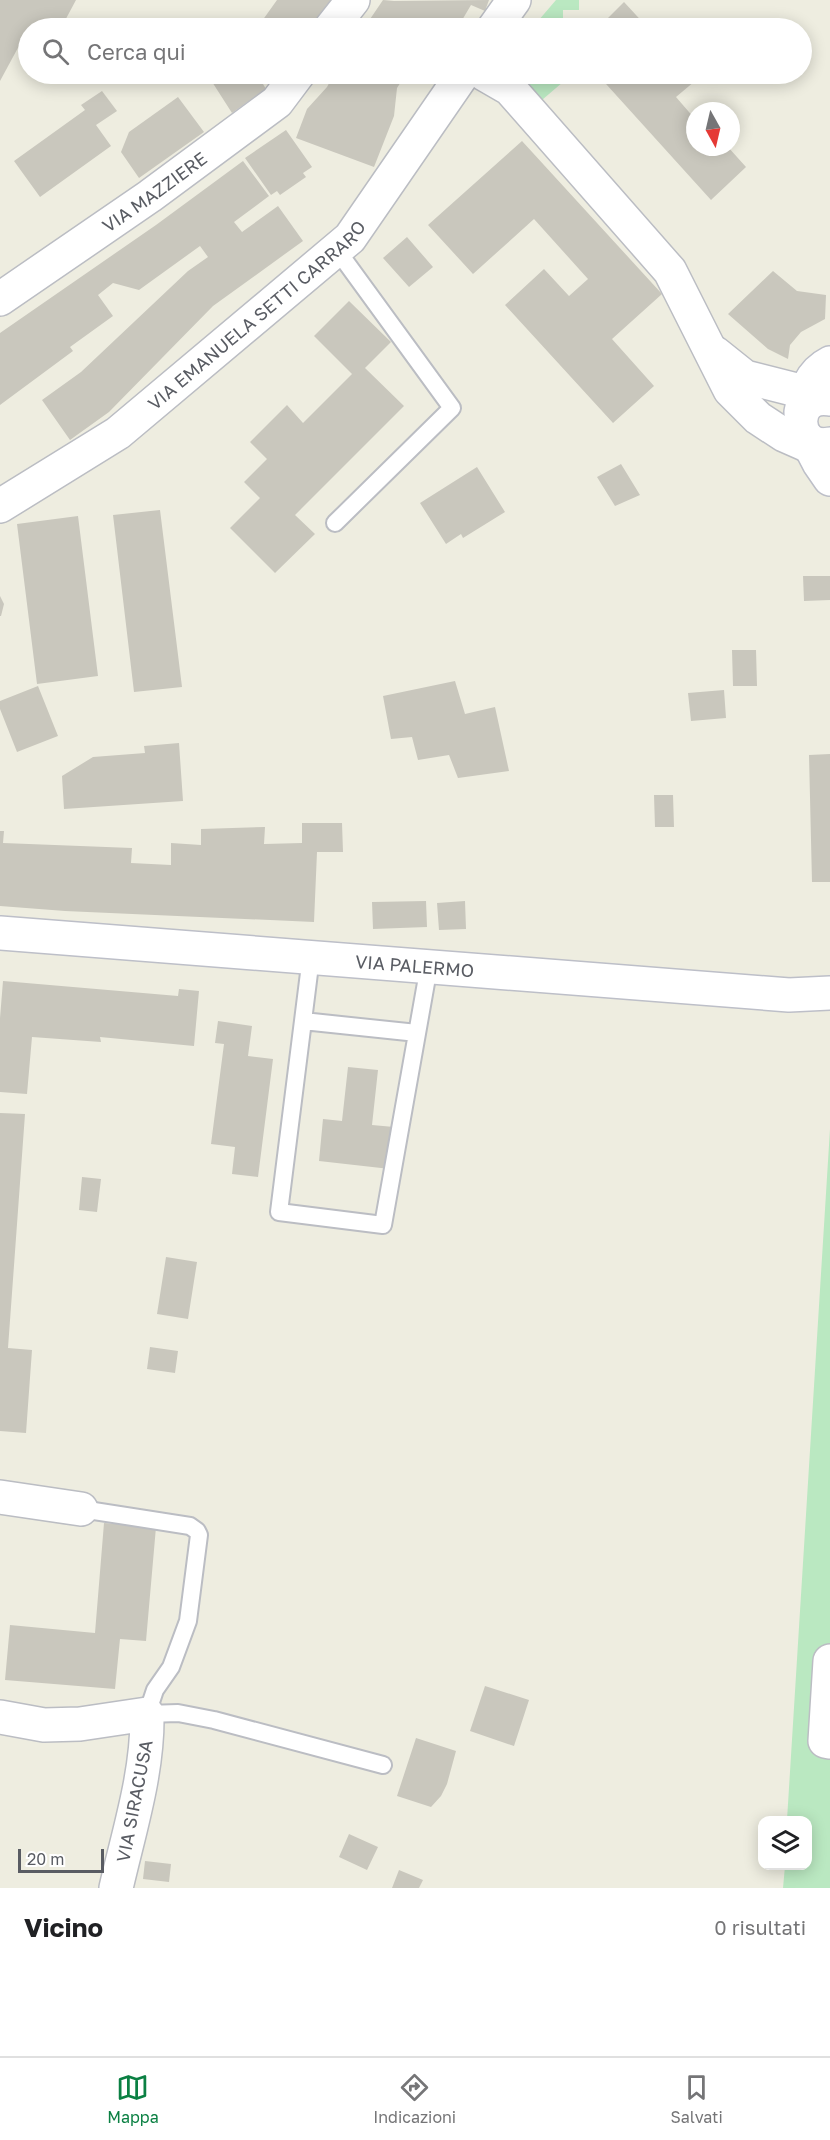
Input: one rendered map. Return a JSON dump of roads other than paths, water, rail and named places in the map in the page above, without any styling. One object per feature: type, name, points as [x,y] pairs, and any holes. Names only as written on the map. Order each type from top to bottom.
[{"type":"street","points":[[338,18],[352,0]]},
{"type":"street","points":[[501,18],[514,0]]},
{"type":"street","name":"VIA MAZZIERE","points":[[0,300],[150,196],[277,102],[290,84]]},
{"type":"street","name":"VIA EMANUELA SETTI CARRARO","points":[[0,506],[118,432],[350,238],[457,84]]},
{"type":"street","points":[[501,84],[510,89],[670,271],[730,390],[758,418],[794,441],[817,422]]},
{"type":"street","points":[[708,347],[745,377],[817,422]]},
{"type":"street","points":[[830,363],[815,374],[817,422],[830,479]]},
{"type":"street","name":"VIA PALERMO","points":[[1,940],[311,957],[789,994],[830,993]]},
{"type":"street","points":[[0,1497],[81,1509]]},
{"type":"street","points":[[830,1661],[825,1742],[830,1742]]},
{"type":"street","points":[[0,1717],[44,1725],[80,1724],[147,1714]]},
{"type":"street","name":"VIA SIRACUSA","points":[[117,1888],[144,1768],[147,1714]]},
{"type":"lane","points":[[335,523],[452,408],[337,250]]},
{"type":"lane","points":[[311,957],[279,1212],[383,1226],[429,966]]},
{"type":"lane","points":[[303,1021],[417,1033]]},
{"type":"lane","points":[[81,1509],[190,1526],[199,1535],[188,1621],[171,1667],[155,1690],[147,1714],[178,1713],[213,1720],[383,1765]]}]
